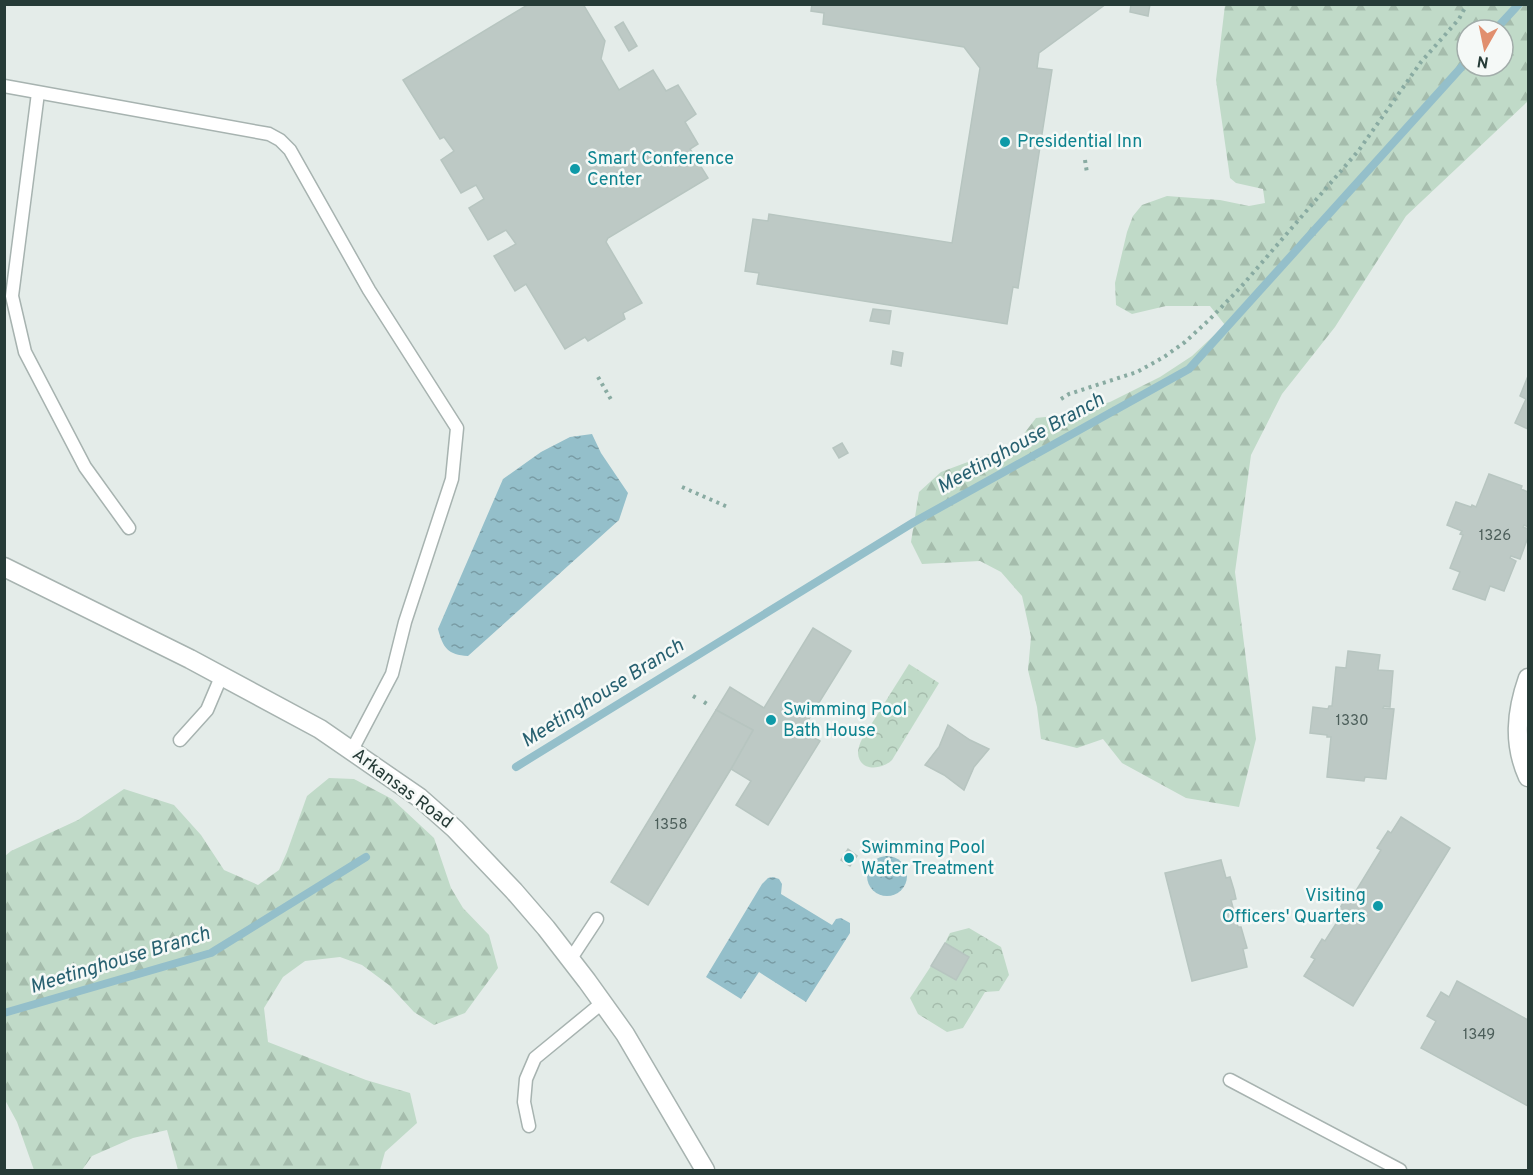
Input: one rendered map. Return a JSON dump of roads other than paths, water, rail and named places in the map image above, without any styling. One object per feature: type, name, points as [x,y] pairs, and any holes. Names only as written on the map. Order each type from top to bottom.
[{"type":"street","name":"Arkansas Road","points":[[4,567],[320,729],[420,798],[455,829],[514,891],[570,960],[625,1034],[705,1170]]},
{"type":"street","points":[[1528,678],[1517,728],[1517,740],[1528,777]]},
{"type":"lane","points":[[4,86],[260,132],[280,140],[290,150],[369,290],[457,428],[452,479],[405,622],[392,674],[352,750]]},
{"type":"lane","points":[[38,93],[12,296],[25,352],[85,467],[129,528]]},
{"type":"lane","points":[[180,740],[207,710],[221,677]]},
{"type":"lane","points":[[570,960],[597,919]]},
{"type":"lane","points":[[529,1126],[524,1102],[526,1079],[536,1058],[602,1003]]},
{"type":"lane","points":[[1230,1080],[1401,1170]]},
{"type":"water","points":[[592,434],[601,453],[628,493],[619,520],[468,656],[451,652],[444,646],[438,629],[503,479],[541,452],[570,437]]},
{"type":"water","points":[[887,856],[901,862],[907,876],[901,890],[887,896],[873,890],[867,876],[873,862]]},
{"type":"water","points":[[768,878],[779,879],[782,884],[781,894],[832,925],[836,919],[841,918],[850,923],[850,933],[806,1002],[759,972],[741,999],[706,977],[762,884]]},
{"type":"waterway","name":"Meetinghouse Branch","points":[[1506,18],[1519,4]]},
{"type":"waterway","name":"Meetinghouse Branch","points":[[516,767],[914,522],[1189,369],[1455,74]]},
{"type":"waterway","name":"Meetinghouse Branch","points":[[4,1013],[211,953],[366,857]]},
{"type":"place","name":"Presidential Inn","points":[[1005,142]]},
{"type":"place","name":"Smart Conference Center","points":[[575,169]]},
{"type":"place","name":"Swimming Pool Bath House","points":[[771,720]]},
{"type":"place","name":"Swimming Pool Water Treatment","points":[[849,858]]},
{"type":"place","name":"Visiting Officers' Quarters","points":[[1378,906]]}]
